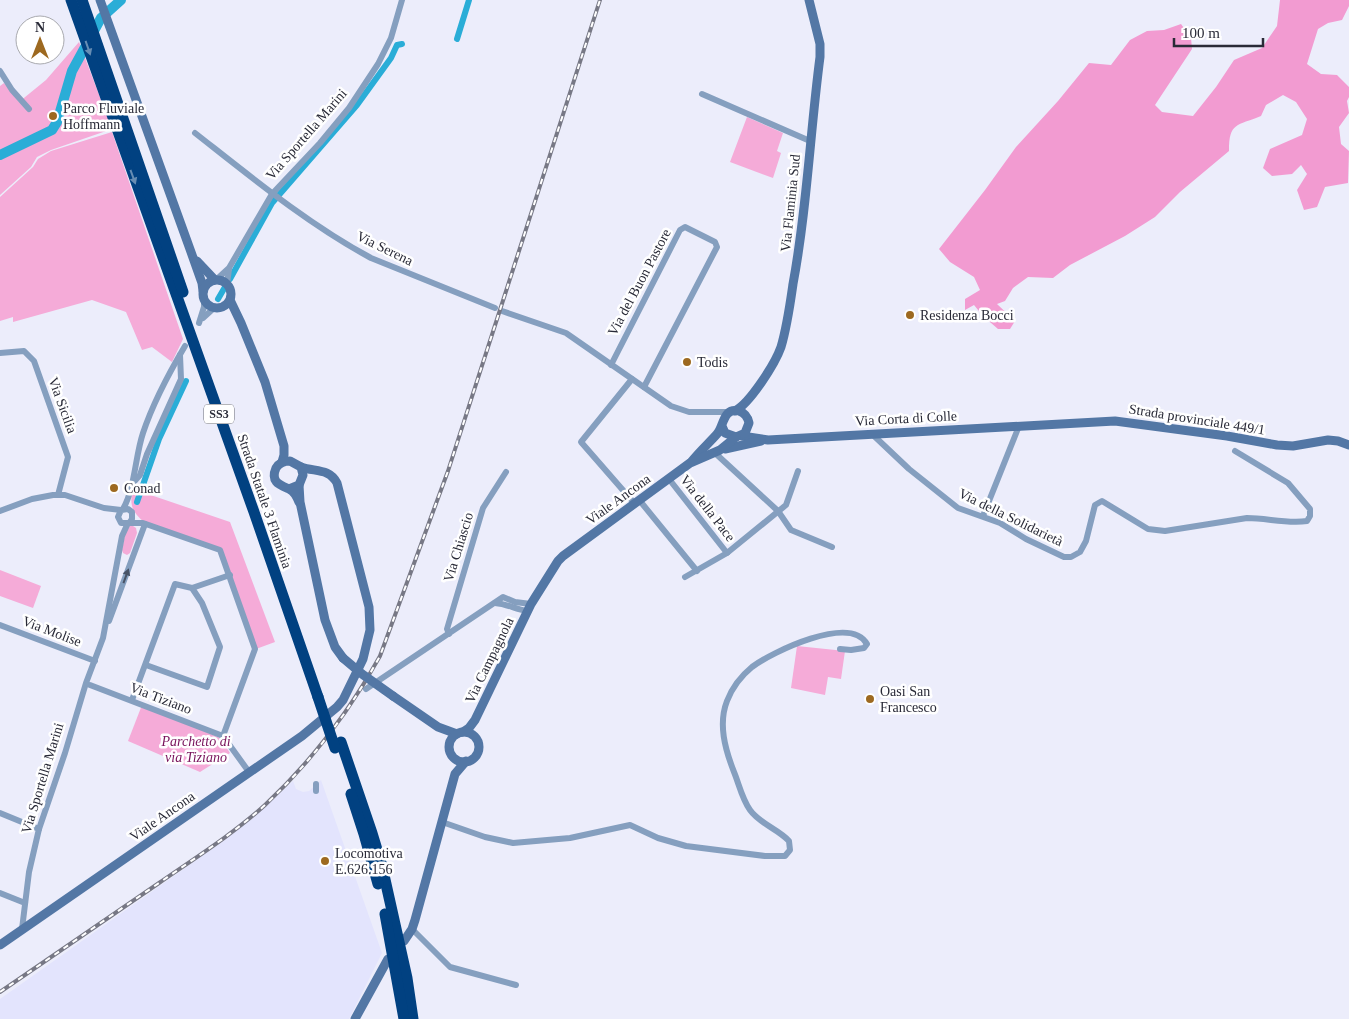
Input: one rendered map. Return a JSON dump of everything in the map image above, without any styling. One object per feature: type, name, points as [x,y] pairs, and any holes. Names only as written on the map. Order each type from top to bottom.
[{"type":"highway","name":"Strada Statale 3 Flaminia","points":[[75,1],[118,104],[275,550],[321,696]]},
{"type":"highway","name":"Strada Statale 3 Flaminia","points":[[75,1],[116,131],[338,745],[372,833],[382,866],[407,978],[413,1019]]},
{"type":"highway","name":"Strada Statale 3 Flaminia","points":[[338,745],[375,873],[400,989],[404,1019]]},
{"type":"highway","points":[[407,978],[417,1019]]},
{"type":"highway","points":[[400,989],[401,1019]]},
{"type":"main road","points":[[100,0],[202,283],[203,296],[210,306],[226,311],[241,323]]},
{"type":"main road","name":"Via Flaminia Sud","points":[[722,424],[725,416],[743,407],[749,400],[775,360],[785,330],[802,238],[820,44],[809,0]]},
{"type":"main road","points":[[191,252],[200,266],[216,279],[227,284],[231,291],[230,300],[265,382],[284,446],[284,455],[282,462],[276,469],[275,478],[280,486],[289,489],[300,502]]},
{"type":"main road","name":"Via Sportella Marini","points":[[203,296],[207,284],[216,279]]},
{"type":"main road","points":[[216,308],[225,305],[230,300]]},
{"type":"main road","name":"Via Flaminia Sud","points":[[739,437],[748,430],[749,400]]},
{"type":"main road","points":[[733,411],[743,413],[748,421]]},
{"type":"main road","name":"Via Corta di Colle","points":[[748,421],[756,432],[771,439]]},
{"type":"main road","name":"Strada provinciale 449/1","points":[[1040,425],[1123,421],[1278,445],[1293,446],[1328,440],[1349,445]]},
{"type":"main road","points":[[722,424],[725,433],[739,437]]},
{"type":"main road","name":"Viale Ancona","points":[[712,451],[722,424]]},
{"type":"main road","name":"Via Corta di Colle","points":[[739,437],[771,439],[1040,425]]},
{"type":"main road","name":"Viale Ancona","points":[[563,556],[690,464],[739,437]]},
{"type":"main road","name":"Viale Ancona","points":[[712,451],[771,439]]},
{"type":"main road","points":[[284,446],[303,475],[300,502],[325,620],[335,647],[343,658],[362,674],[438,727],[450,741]]},
{"type":"main road","points":[[282,462],[297,464]]},
{"type":"main road","name":"Viale Ancona","points":[[0,945],[302,736],[337,707],[349,690],[363,659],[370,630],[370,607],[337,483],[330,474],[297,464]]},
{"type":"main road","points":[[289,489],[315,470]]},
{"type":"main road","name":"Via Campagnola","points":[[404,941],[412,929],[455,774],[450,741],[468,728],[475,720],[529,608],[549,574],[563,556]]},
{"type":"main road","name":"Via Campagnola","points":[[455,774],[466,761],[475,757],[478,753],[478,743],[473,735],[475,720]]},
{"type":"main road","points":[[438,727],[473,735]]},
{"type":"main road","points":[[452,755],[458,760],[466,761]]},
{"type":"main road","points":[[355,1019],[388,959]]},
{"type":"street","name":"Via Sportella Marini","points":[[216,279],[229,268],[273,194],[349,108],[378,64],[391,38],[402,0]]},
{"type":"street","points":[[0,70],[12,90],[29,109]]},
{"type":"street","points":[[702,94],[810,141]]},
{"type":"street","name":"Via Serena","points":[[195,134],[273,194],[354,249],[371,258],[495,308]]},
{"type":"street","name":"Via del Buon Pastore","points":[[611,365],[680,230],[685,227],[715,242],[717,246],[644,387]]},
{"type":"street","points":[[227,284],[229,268]]},
{"type":"street","points":[[203,296],[204,307],[199,323],[208,311],[216,308]]},
{"type":"street","points":[[502,311],[566,333],[671,406],[689,412],[733,411]]},
{"type":"street","name":"Via Sportella Marini","points":[[122,536],[118,514],[128,497],[147,421],[185,346]]},
{"type":"street","name":"Via Sicilia","points":[[0,353],[24,351],[34,361],[68,457],[58,494]]},
{"type":"street","points":[[131,485],[140,475],[147,454],[180,379],[180,354]]},
{"type":"street","points":[[632,379],[581,442],[697,571]]},
{"type":"street","points":[[710,411],[719,416],[722,424]]},
{"type":"street","points":[[983,516],[1019,426]]},
{"type":"street","name":"Via della Solidarietà","points":[[872,434],[909,470],[958,508],[1000,523],[1026,539],[1064,557],[1071,557],[1080,552],[1086,541],[1095,505],[1102,501],[1148,529],[1165,531],[1247,518],[1298,523],[1307,521],[1310,516],[1310,509],[1288,483],[1235,451]]},
{"type":"street","points":[[712,451],[778,511],[791,530],[832,547]]},
{"type":"street","points":[[685,577],[727,554],[786,505],[798,471]]},
{"type":"street","name":"Via Chiascio","points":[[449,634],[447,629],[483,508],[506,472]]},
{"type":"street","name":"Via della Pace","points":[[669,479],[727,554]]},
{"type":"street","points":[[0,511],[40,497],[58,494],[104,508],[122,509],[132,512],[144,523]]},
{"type":"street","name":"Via Sportella Marini","points":[[103,638],[122,536],[132,519],[128,497]]},
{"type":"street","points":[[104,508],[124,524],[144,523],[220,550],[255,649],[223,736],[248,772]]},
{"type":"street","name":"Via Sportella Marini","points":[[22,930],[29,872],[39,829],[94,661],[144,523]]},
{"type":"street","points":[[132,700],[175,584],[192,588],[230,575]]},
{"type":"street","points":[[146,665],[207,687],[220,647],[202,603],[192,588]]},
{"type":"street","name":"Via Campagnola","points":[[495,603],[503,597],[529,608]]},
{"type":"street","points":[[366,688],[495,603]]},
{"type":"street","name":"Via Campagnola","points":[[495,603],[506,603],[513,607],[529,608]]},
{"type":"street","points":[[513,607],[517,614],[519,628]]},
{"type":"street","name":"Via Molise","points":[[0,625],[94,661]]},
{"type":"street","points":[[442,822],[484,837],[513,843],[570,838],[630,825],[658,838],[686,846],[765,856],[785,856],[790,850],[789,841],[754,816],[741,791],[725,744],[723,722],[727,702],[738,682],[753,667],[807,639],[849,633],[857,634],[867,644],[864,648],[858,650],[840,649]]},
{"type":"street","name":"Via Tiziano","points":[[90,685],[223,736]]},
{"type":"street","points":[[0,813],[39,829]]},
{"type":"street","points":[[0,893],[25,903]]},
{"type":"street","points":[[412,929],[450,967],[516,985]]},
{"type":"shaded area","points":[[1280,0],[1349,0],[1349,6],[1342,20],[1328,23],[1318,29],[1307,64],[1321,74],[1337,75],[1349,87],[1347,101],[1349,113],[1339,127],[1341,144],[1349,151],[1348,183],[1325,187],[1317,207],[1304,210],[1297,190],[1307,174],[1301,165],[1292,174],[1272,176],[1263,168],[1270,149],[1302,135],[1307,119],[1296,102],[1283,95],[1266,105],[1261,116],[1236,126],[1229,142],[1229,151],[1180,192],[1155,217],[1125,236],[1070,265],[1053,278],[1028,277],[1013,288],[1005,301],[997,304],[1015,321],[1010,329],[998,329],[974,305],[965,310],[965,299],[980,290],[974,277],[950,262],[939,249],[1016,147],[1058,101],[1089,63],[1111,65],[1130,40],[1147,31],[1164,30],[1181,24],[1191,38],[1192,49],[1155,105],[1162,112],[1193,116],[1234,60],[1262,48],[1277,26]]},
{"type":"shaded area","points":[[321,780],[382,953],[349,1019],[0,1019],[0,999],[229,837],[293,781],[296,789],[303,792],[309,791]]},
{"type":"green space","name":"Parco Fluviale Hoffmann","points":[[79,42],[112,129],[51,150],[37,157],[31,167],[0,195],[0,86],[4,83],[19,102],[46,80],[59,65],[65,65],[65,58]]},
{"type":"green space","points":[[747,117],[783,133],[777,151],[781,153],[773,178],[730,162]]},
{"type":"green space","points":[[112,132],[183,339],[172,362],[152,347],[142,350],[126,312],[92,300],[13,322],[13,317],[0,321],[0,197],[33,167],[38,159],[51,151]]},
{"type":"green space","points":[[133,489],[230,522],[275,642],[256,649],[221,550],[144,522],[132,507]]},
{"type":"green space","points":[[128,526],[136,528],[137,533],[130,553],[127,555],[122,550]]},
{"type":"green space","points":[[0,570],[41,586],[33,608],[0,596]]},
{"type":"green space","points":[[797,646],[845,651],[841,679],[828,677],[825,695],[791,688]]},
{"type":"green space","name":"Parchetto di via Tiziano","points":[[142,705],[220,738],[230,753],[200,772],[128,741]]},
{"type":"waterway","points":[[0,155],[52,130],[57,122],[72,71],[101,18],[121,0]]},
{"type":"waterway","points":[[457,39],[469,0]]},
{"type":"waterway","points":[[230,279],[272,203],[357,105],[391,58],[397,45],[402,44]]},
{"type":"waterway","points":[[218,299],[225,287]]},
{"type":"waterway","points":[[137,502],[159,439],[186,381]]},
{"type":"railway","points":[[0,992],[200,855],[253,816],[314,753],[356,697],[380,656],[448,471],[600,0]]},
{"type":"place","name":"Parco Fluviale Hoffmann","points":[[53,116]]},
{"type":"place","name":"Residenza Bocci","points":[[910,315]]},
{"type":"place","name":"Todis","points":[[687,362]]},
{"type":"place","name":"Conad","points":[[114,488]]},
{"type":"place","name":"Oasi San Francesco","points":[[870,699]]},
{"type":"place","name":"Locomotiva E.626.156","points":[[325,861]]}]
